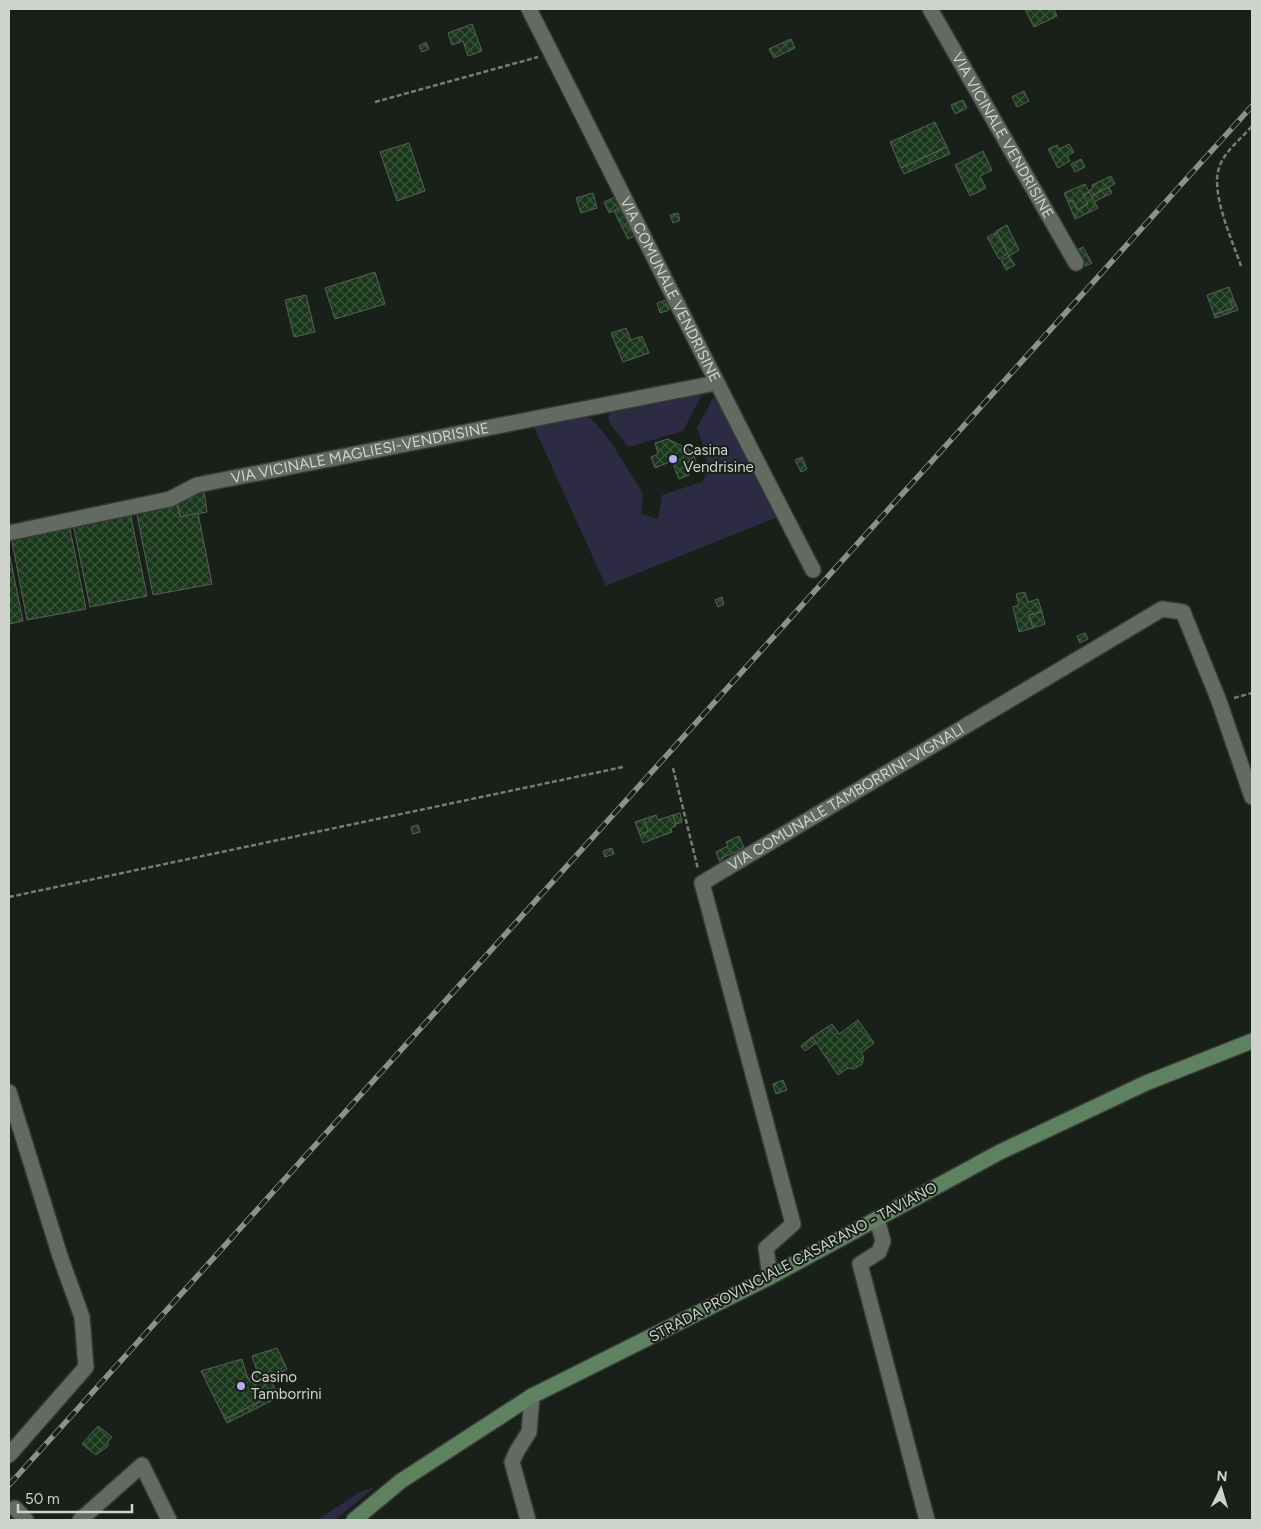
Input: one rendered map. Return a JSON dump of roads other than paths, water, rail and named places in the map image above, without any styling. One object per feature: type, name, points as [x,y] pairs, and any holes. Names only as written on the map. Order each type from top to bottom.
[{"type":"main road","name":"STRADA PROVINCIALE CASARANO - TAVIANO","points":[[354,1520],[401,1481],[532,1396],[770,1277],[1008,1148],[1146,1083],[1252,1042]]},
{"type":"street","name":"VIA COMUNALE VENDRISINE","points":[[529,9],[812,570]]},
{"type":"street","name":"VIA VICINALE VENDRISINE","points":[[930,9],[1076,263]]},
{"type":"street","name":"VIA VICINALE MAGLIESI-VENDRISINE","points":[[9,533],[170,500],[197,485],[716,383]]},
{"type":"street","name":"VIA COMUNALE TAMBORRINI-VIGNALI","points":[[770,1277],[766,1248],[793,1224],[702,883],[1162,609],[1184,612],[1219,701],[1252,797]]},
{"type":"street","points":[[9,1092],[60,1256],[82,1317],[86,1367],[9,1455]]},
{"type":"street","points":[[877,1219],[882,1242],[880,1252],[860,1264],[927,1520]]},
{"type":"street","points":[[528,1520],[512,1462],[529,1432],[532,1396]]},
{"type":"street","points":[[80,1520],[142,1465],[169,1520]]},
{"type":"street","points":[[15,1508],[26,1520]]},
{"type":"railway","points":[[9,1485],[1252,106]]},
{"type":"place","name":"Casina Vendrisine","points":[[673,459]]},
{"type":"place","name":"Casino Tamborrìni","points":[[241,1386]]}]
